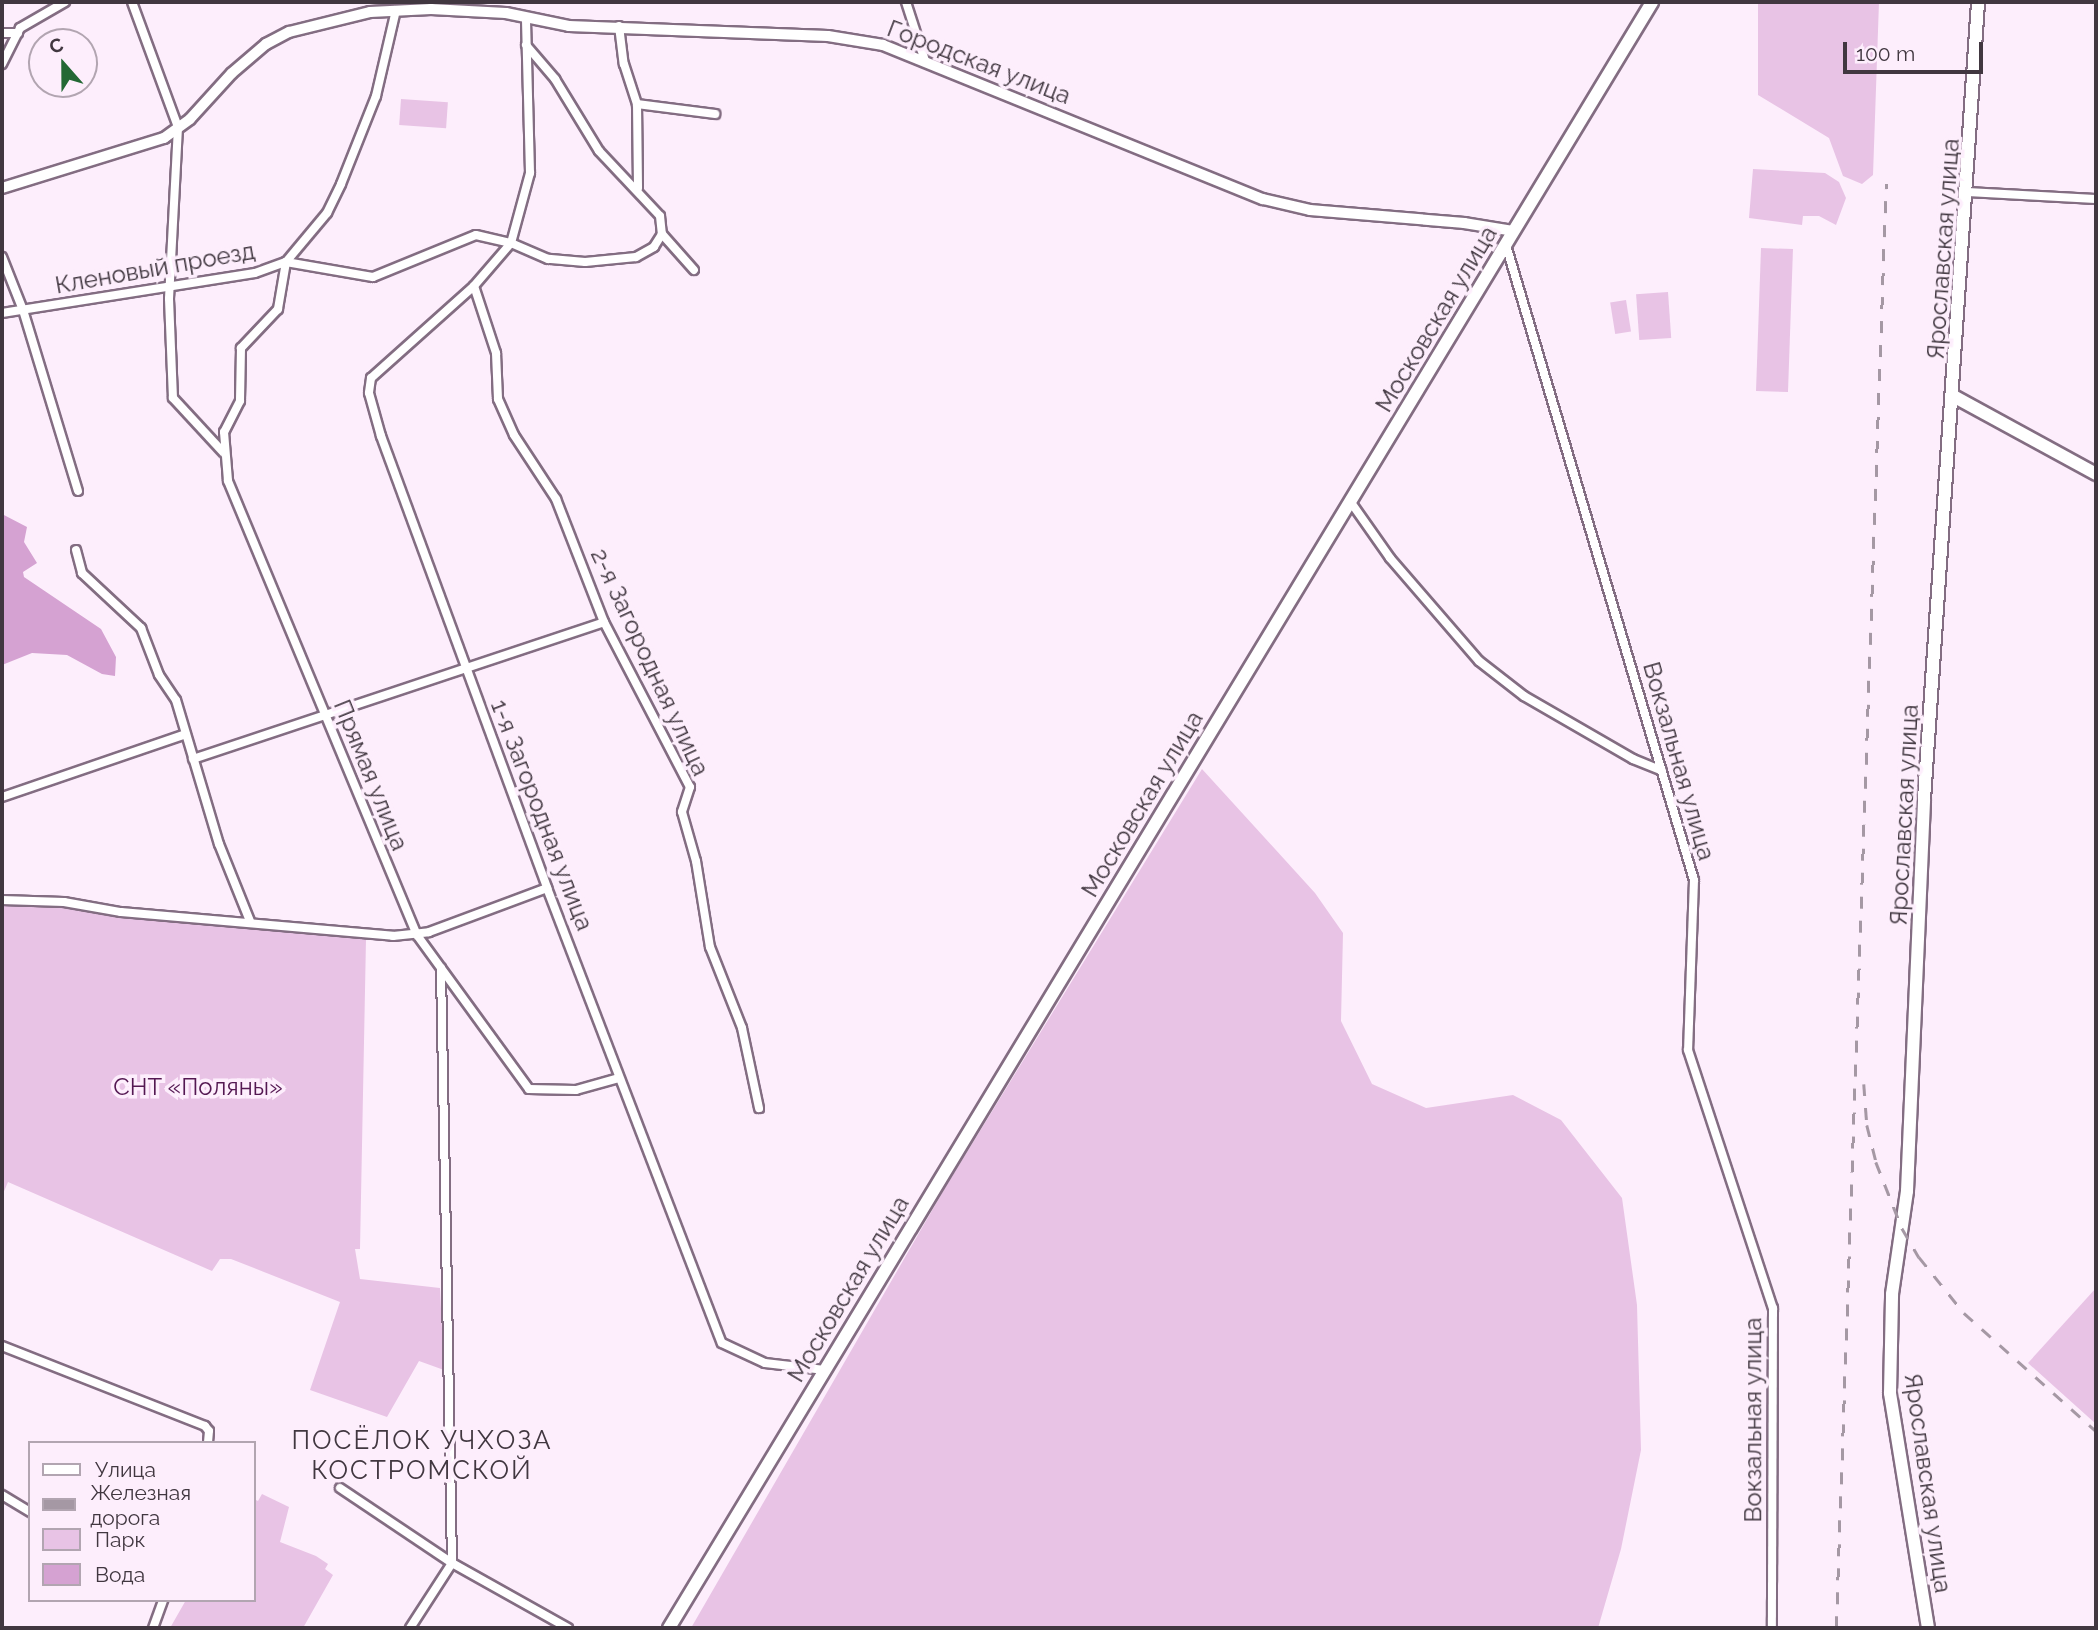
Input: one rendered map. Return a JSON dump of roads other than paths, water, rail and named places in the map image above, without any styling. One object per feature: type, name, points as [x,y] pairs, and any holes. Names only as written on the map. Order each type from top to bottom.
[{"type":"main road","name":"Московская улица","points":[[669,1628],[1651,2]]},
{"type":"main road","name":"Ярославская улица","points":[[1928,1628],[1889,1394],[1892,1294],[1907,1191],[1924,799],[1955,397],[1978,2]]},
{"type":"main road","points":[[1955,397],[2096,474]]},
{"type":"street","points":[[2,64],[18,33],[65,2]]},
{"type":"street","points":[[132,2],[178,127],[170,285],[173,398],[223,452]]},
{"type":"street","points":[[906,2],[925,61]]},
{"type":"street","name":"Городская улица","points":[[2,188],[128,153],[164,138],[266,44],[318,22],[396,10],[456,6],[569,26],[828,36],[883,45],[1262,199],[1310,210],[1464,222],[1514,232]]},
{"type":"street","name":"Кленовый проезд","points":[[2,313],[255,273],[286,262],[327,213],[341,184],[376,96],[396,10]]},
{"type":"street","points":[[511,243],[530,173],[526,19]]},
{"type":"street","points":[[619,26],[624,64],[637,104],[638,188]]},
{"type":"street","points":[[2,33],[18,33]]},
{"type":"street","points":[[526,45],[555,79],[599,151],[638,188],[660,216],[662,234],[694,270]]},
{"type":"street","points":[[637,104],[715,114]]},
{"type":"street","points":[[1967,192],[2096,199]]},
{"type":"street","points":[[223,452],[224,432],[240,401],[241,348],[278,309],[286,262],[373,277],[477,235],[511,243],[548,259],[586,262],[636,257],[654,247],[662,234]]},
{"type":"street","name":"1-я Загородная улица","points":[[511,243],[474,286],[371,378],[369,393],[547,888],[722,1343],[765,1363],[825,1370]]},
{"type":"street","name":"Вокзальная улица","points":[[1506,245],[1694,880],[1688,1050],[1773,1308],[1772,1628]]},
{"type":"street","points":[[2,257],[23,310],[78,491]]},
{"type":"street","name":"2-я Загородная улица","points":[[474,286],[496,353],[498,400],[514,435],[556,499],[604,622],[690,787],[682,812],[696,861],[710,947],[742,1028],[759,1108]]},
{"type":"street","name":"Прямая улица","points":[[223,452],[228,481],[417,935],[529,1089],[576,1090],[619,1078]]},
{"type":"street","points":[[1350,501],[1390,558],[1479,661],[1524,696],[1633,759],[1662,771]]},
{"type":"street","points":[[76,550],[82,573],[141,628],[159,675],[176,700],[192,759],[250,921]]},
{"type":"street","points":[[192,759],[467,671],[604,622]]},
{"type":"street","points":[[2,797],[186,734]]},
{"type":"street","points":[[2,900],[64,902],[121,912],[250,921],[379,935],[417,935],[547,888]]},
{"type":"street","points":[[410,1628],[452,1563],[441,968]]},
{"type":"street","points":[[2,1346],[205,1426],[209,1431],[208,1441]]},
{"type":"street","points":[[340,1488],[452,1563],[568,1628]]},
{"type":"street","points":[[2,1495],[28,1511]]},
{"type":"street","points":[[153,1628],[162,1602]]},
{"type":"water","points":[[2,514],[27,527],[24,542],[37,563],[23,572],[24,577],[101,629],[116,657],[115,676],[102,674],[67,655],[32,653],[2,665]]},
{"type":"railway","points":[[1836,1628],[1886,184]]},
{"type":"railway","points":[[1864,1084],[1867,1125],[1876,1162],[1902,1228],[1919,1257],[1964,1313],[2096,1431]]},
{"type":"district","name":"ПОСЁЛОК УЧХОЗА КОСТРОМСКОЙ","points":[[422,1456]]},
{"type":"park label","name":"СНТ «Поляны»","points":[[198,1087]]}]
